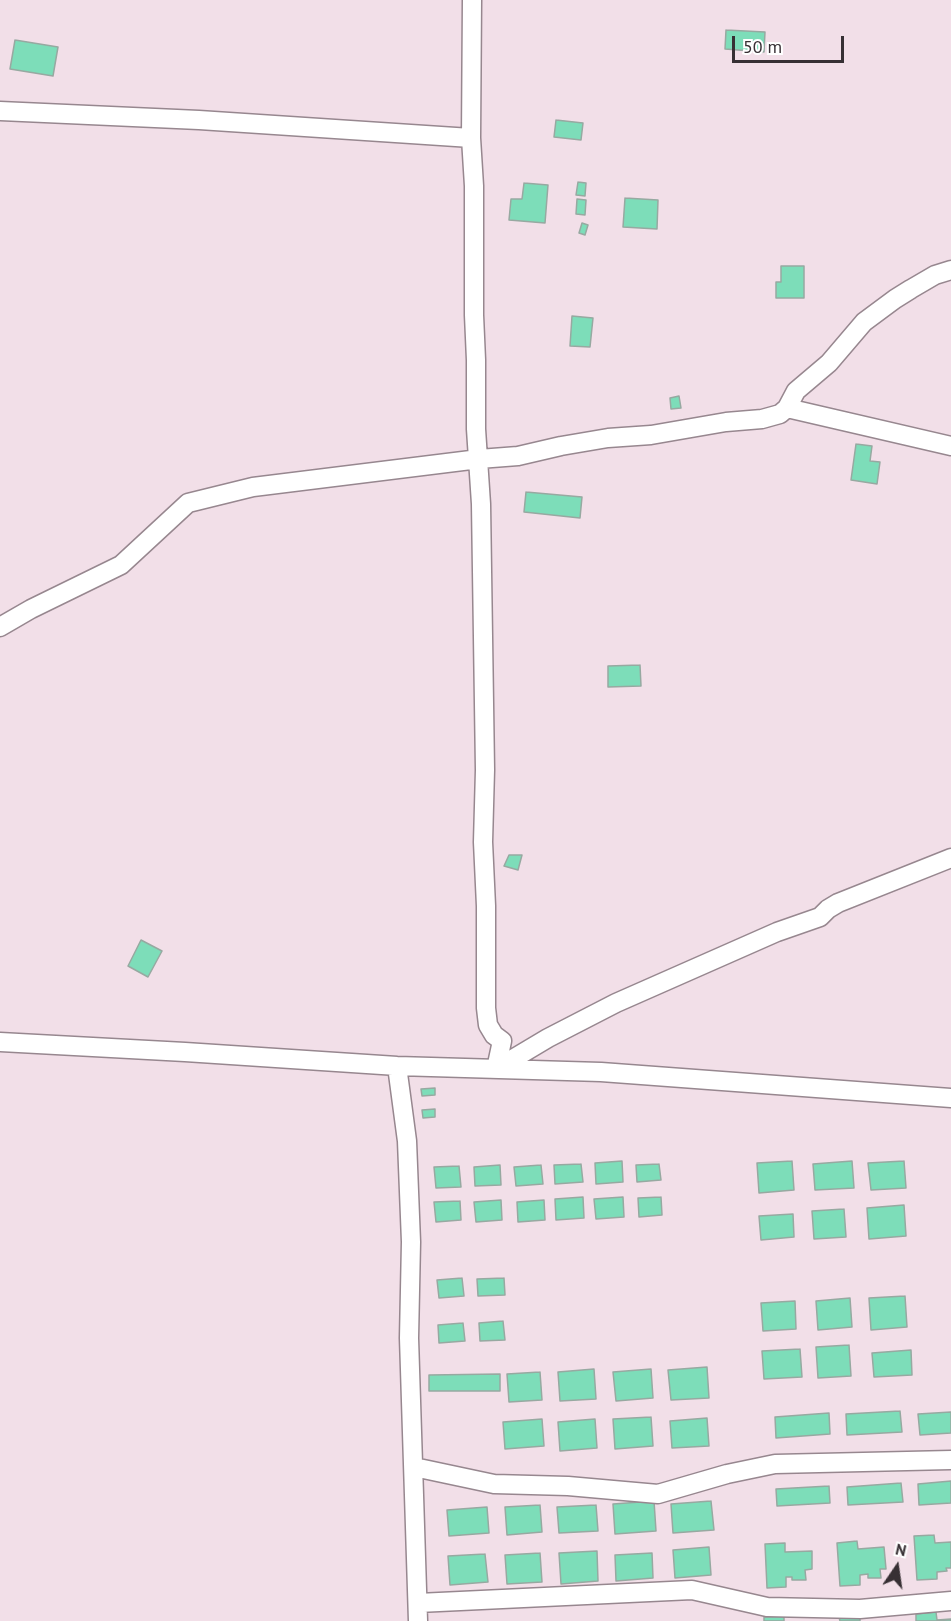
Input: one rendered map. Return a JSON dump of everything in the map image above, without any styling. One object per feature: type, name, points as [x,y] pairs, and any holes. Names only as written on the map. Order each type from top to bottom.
[{"type":"street","points":[[472,0],[471,138],[474,186],[476,429],[479,459],[485,770],[483,842],[486,906],[486,1008],[488,1025],[494,1035],[502,1041],[496,1069]]},
{"type":"street","points":[[0,111],[210,121],[471,138]]},
{"type":"street","points":[[0,627],[31,609],[121,565],[188,503],[253,487],[518,456],[608,438],[651,435],[726,422],[762,419],[780,414],[787,408],[796,391],[829,363],[864,322],[903,294],[935,275],[951,270]]},
{"type":"street","points":[[787,408],[951,446]]},
{"type":"street","points":[[496,1069],[548,1038],[616,1004],[777,932],[820,917],[838,903],[951,858]]},
{"type":"street","points":[[0,1042],[398,1066],[601,1072],[951,1098]]},
{"type":"street","points":[[398,1066],[406,1141],[410,1220],[409,1338],[418,1621]]},
{"type":"street","points":[[414,1467],[494,1484],[568,1486],[658,1494],[727,1474],[775,1464],[951,1460]]},
{"type":"street","points":[[418,1603],[692,1590],[767,1607],[860,1609],[951,1601]]},
{"type":"building","points":[[726,30],[765,32],[764,52],[725,49]]},
{"type":"building","points":[[15,40],[58,47],[53,76],[10,69]]},
{"type":"building","points":[[556,120],[583,123],[581,140],[554,137]]},
{"type":"building","points":[[578,182],[586,183],[585,196],[576,195]]},
{"type":"building","points":[[524,183],[548,185],[545,223],[509,220],[511,199],[522,199]]},
{"type":"building","points":[[625,198],[658,200],[657,229],[623,227]]},
{"type":"building","points":[[577,199],[586,200],[585,215],[576,214]]},
{"type":"building","points":[[582,223],[588,225],[585,235],[579,233]]},
{"type":"building","points":[[781,266],[804,266],[804,298],[776,298],[776,282],[781,282]]},
{"type":"building","points":[[572,316],[593,318],[590,347],[570,346]]},
{"type":"building","points":[[679,396],[681,408],[671,409],[670,398]]},
{"type":"building","points":[[856,444],[872,446],[870,461],[880,462],[877,484],[851,480]]},
{"type":"building","points":[[526,492],[582,497],[580,518],[524,512]]},
{"type":"building","points":[[640,665],[641,686],[608,687],[608,666]]},
{"type":"building","points":[[509,855],[522,855],[518,870],[504,866]]},
{"type":"building","points":[[141,940],[162,951],[148,977],[128,966]]},
{"type":"building","points":[[435,1088],[435,1095],[422,1096],[421,1089]]},
{"type":"building","points":[[435,1109],[435,1117],[423,1118],[422,1110]]},
{"type":"building","points":[[622,1161],[623,1182],[596,1184],[595,1163]]},
{"type":"building","points":[[792,1161],[794,1190],[759,1193],[757,1163]]},
{"type":"building","points":[[852,1161],[854,1188],[815,1190],[813,1164]]},
{"type":"building","points":[[904,1161],[906,1188],[871,1190],[868,1163]]},
{"type":"building","points":[[581,1164],[583,1182],[555,1184],[554,1165]]},
{"type":"building","points":[[659,1164],[661,1180],[637,1182],[636,1165]]},
{"type":"building","points":[[500,1165],[501,1185],[475,1186],[474,1167]]},
{"type":"building","points":[[541,1165],[543,1184],[516,1186],[514,1167]]},
{"type":"building","points":[[459,1166],[461,1187],[436,1188],[434,1167]]},
{"type":"building","points":[[583,1197],[584,1218],[556,1220],[555,1199]]},
{"type":"building","points":[[623,1197],[624,1217],[596,1219],[594,1199]]},
{"type":"building","points":[[661,1197],[662,1215],[639,1217],[638,1198]]},
{"type":"building","points":[[501,1200],[502,1220],[476,1222],[474,1202]]},
{"type":"building","points":[[544,1200],[545,1220],[518,1222],[517,1202]]},
{"type":"building","points":[[460,1201],[461,1220],[436,1222],[434,1202]]},
{"type":"building","points":[[904,1205],[906,1236],[869,1239],[867,1208]]},
{"type":"building","points":[[844,1209],[846,1237],[814,1239],[812,1211]]},
{"type":"building","points":[[793,1214],[794,1237],[761,1240],[759,1216]]},
{"type":"building","points":[[462,1278],[464,1296],[439,1298],[437,1280]]},
{"type":"building","points":[[504,1278],[505,1295],[478,1296],[477,1279]]},
{"type":"building","points":[[905,1296],[907,1327],[871,1330],[869,1298]]},
{"type":"building","points":[[850,1298],[852,1327],[818,1330],[816,1301]]},
{"type":"building","points":[[795,1301],[796,1329],[763,1331],[761,1303]]},
{"type":"building","points":[[503,1321],[505,1340],[480,1341],[479,1323]]},
{"type":"building","points":[[463,1323],[465,1341],[439,1343],[438,1325]]},
{"type":"building","points":[[849,1345],[851,1376],[818,1378],[816,1347]]},
{"type":"building","points":[[800,1349],[802,1377],[764,1379],[762,1351]]},
{"type":"building","points":[[911,1350],[912,1375],[874,1377],[872,1353]]},
{"type":"building","points":[[707,1367],[709,1398],[671,1400],[668,1370]]},
{"type":"building","points":[[594,1369],[596,1399],[560,1401],[558,1372]]},
{"type":"building","points":[[651,1369],[653,1398],[616,1401],[613,1372]]},
{"type":"building","points":[[540,1372],[542,1400],[509,1402],[507,1374]]},
{"type":"building","points":[[500,1374],[500,1391],[429,1391],[429,1375]]},
{"type":"building","points":[[900,1411],[902,1432],[847,1435],[846,1414]]},
{"type":"building","points":[[951,1412],[951,1433],[920,1435],[918,1414]]},
{"type":"building","points":[[829,1413],[830,1434],[776,1438],[775,1417]]},
{"type":"building","points":[[651,1417],[653,1446],[615,1449],[613,1419]]},
{"type":"building","points":[[707,1418],[709,1446],[672,1448],[670,1421]]},
{"type":"building","points":[[542,1419],[544,1446],[505,1449],[503,1422]]},
{"type":"building","points":[[595,1419],[597,1448],[560,1451],[558,1422]]},
{"type":"building","points":[[951,1481],[951,1503],[919,1505],[918,1484]]},
{"type":"building","points":[[901,1483],[903,1502],[848,1505],[847,1487]]},
{"type":"building","points":[[829,1486],[830,1503],[777,1506],[776,1489]]},
{"type":"building","points":[[654,1501],[656,1531],[615,1534],[613,1504]]},
{"type":"building","points":[[711,1501],[714,1530],[673,1533],[671,1504]]},
{"type":"building","points":[[540,1505],[542,1532],[507,1535],[505,1507]]},
{"type":"building","points":[[596,1505],[598,1531],[559,1533],[557,1507]]},
{"type":"building","points":[[487,1507],[489,1533],[449,1536],[447,1510]]},
{"type":"building","points":[[934,1535],[935,1543],[951,1542],[951,1568],[937,1572],[937,1579],[917,1580],[914,1536]]},
{"type":"building","points":[[857,1541],[858,1549],[884,1547],[886,1569],[880,1569],[881,1578],[868,1578],[868,1574],[860,1575],[860,1585],[840,1586],[837,1543]]},
{"type":"building","points":[[785,1543],[785,1552],[812,1551],[812,1569],[805,1570],[806,1580],[792,1580],[792,1577],[786,1577],[786,1587],[767,1588],[765,1544]]},
{"type":"building","points":[[709,1547],[711,1575],[675,1578],[673,1550]]},
{"type":"building","points":[[597,1551],[598,1581],[561,1584],[559,1553]]},
{"type":"building","points":[[540,1553],[542,1582],[507,1584],[505,1555]]},
{"type":"building","points":[[652,1553],[653,1578],[616,1581],[615,1555]]},
{"type":"building","points":[[485,1554],[488,1582],[450,1585],[448,1556]]},
{"type":"building","points":[[936,1612],[937,1620],[951,1619],[951,1621],[916,1621],[916,1614]]},
{"type":"building","points":[[784,1616],[784,1621],[764,1621],[764,1617]]},
{"type":"building","points":[[860,1616],[860,1621],[840,1621],[839,1617]]}]
